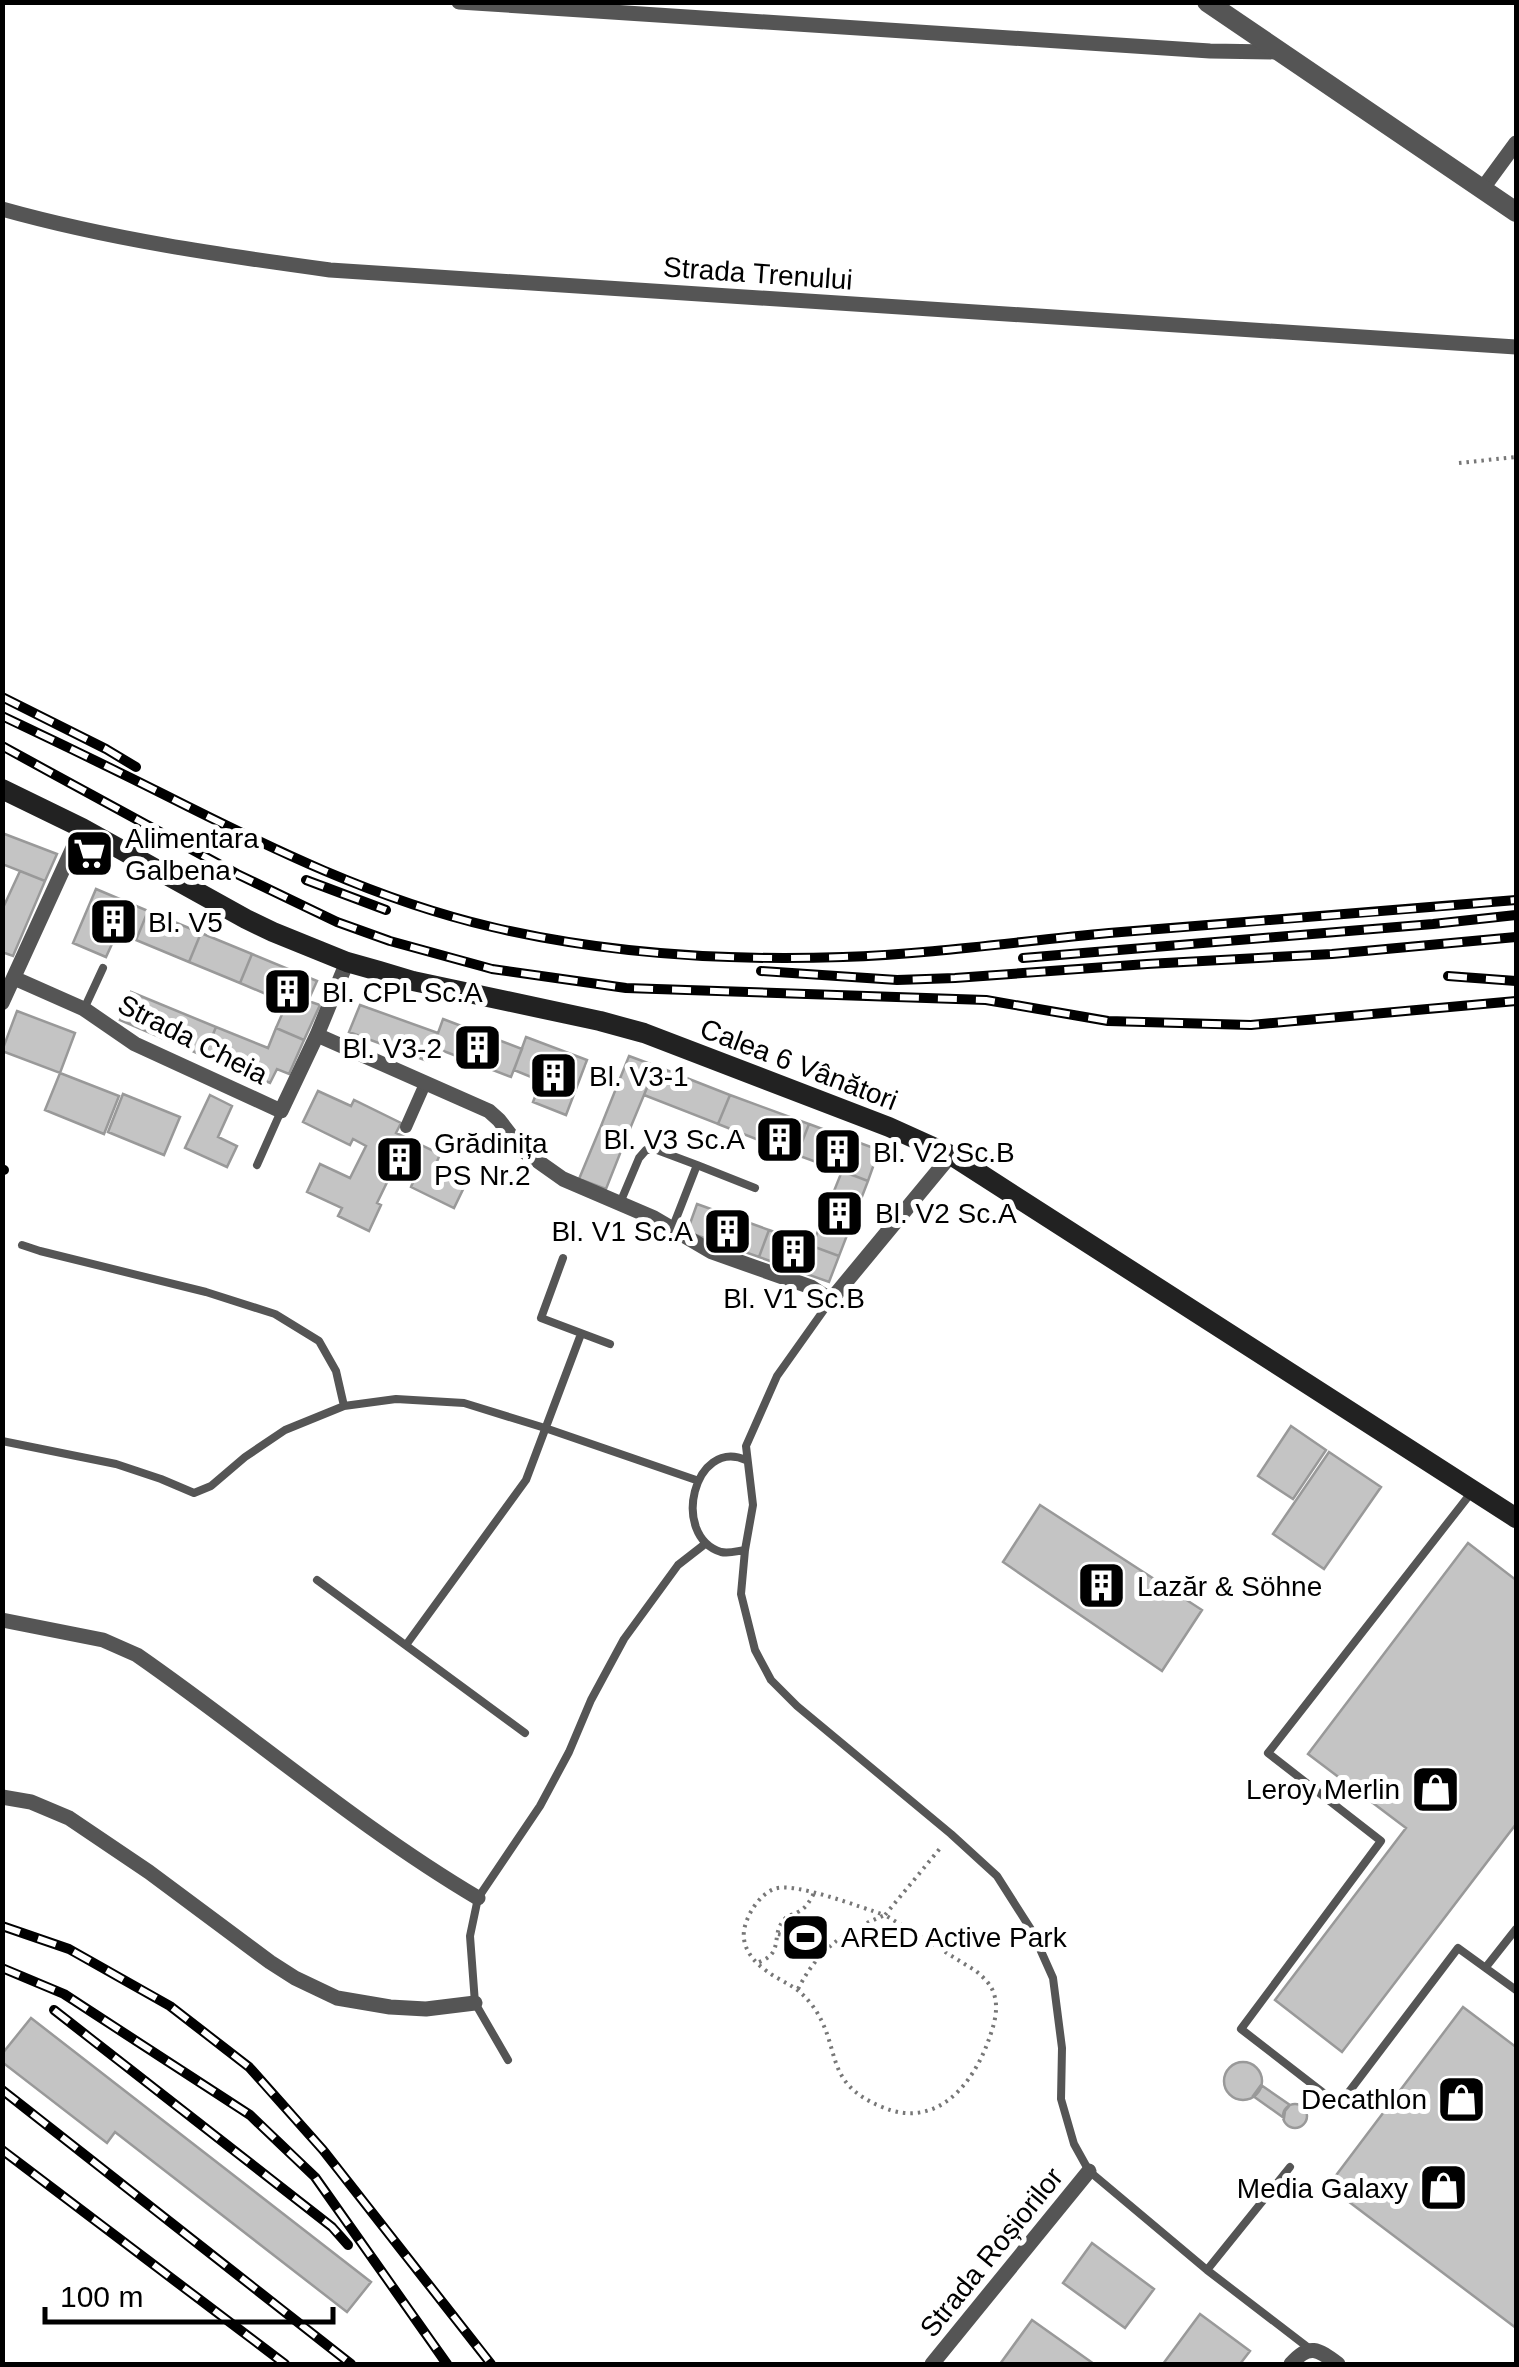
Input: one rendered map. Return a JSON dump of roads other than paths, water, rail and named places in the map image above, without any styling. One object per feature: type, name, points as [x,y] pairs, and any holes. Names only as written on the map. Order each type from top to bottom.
[{"type":"main road","name":"Calea 6 Vânători","points":[[2,789],[82,828],[259,926],[348,962],[413,981],[600,1020],[644,1033],[950,1155],[1516,1518]]},
{"type":"street","points":[[459,2],[1210,51],[1280,52]]},
{"type":"street","points":[[1207,2],[1516,212]]},
{"type":"street","points":[[1483,188],[1516,143]]},
{"type":"street","name":"Strada Trenului","points":[[2,210],[152,242],[330,270],[1516,346]]},
{"type":"street","points":[[2,1003],[82,828]]},
{"type":"street","points":[[281,1111],[348,962]]},
{"type":"street","name":"Strada Cheia","points":[[14,978],[84,1009],[136,1044],[281,1111]]},
{"type":"street","points":[[317,1035],[489,1111],[530,1157],[563,1180],[654,1218],[712,1252],[811,1287],[831,1300],[950,1155]]},
{"type":"street","points":[[406,1127],[424,1084]]},
{"type":"street","points":[[2,1620],[103,1640],[137,1655],[361,1820],[478,1898]]},
{"type":"street","points":[[2,1797],[31,1802],[69,1818],[270,1962],[337,1998],[390,2008],[426,2009],[474,2003]]},
{"type":"street","name":"Strada Roșiorilor","points":[[932,2364],[1089,2171]]},
{"type":"street","points":[[1291,2364],[1300,2353],[1310,2349],[1338,2364]]},
{"type":"lane","name":"Strada Cheia","points":[[84,1009],[103,968]]},
{"type":"lane","points":[[257,1165],[281,1111]]},
{"type":"lane","points":[[620,1203],[638,1158],[646,1150],[657,1150],[755,1188]]},
{"type":"lane","points":[[672,1229],[696,1165]]},
{"type":"lane","points":[[22,1245],[206,1292],[274,1314],[319,1341],[336,1372],[344,1406]]},
{"type":"lane","points":[[563,1258],[541,1318],[610,1344]]},
{"type":"lane","points":[[831,1300],[776,1376],[746,1446],[753,1506],[741,1594],[755,1650],[771,1680],[797,1706],[997,1876],[1032,1931],[1053,1978],[1062,2048],[1061,2099],[1074,2144],[1089,2171],[1310,2349]]},
{"type":"lane","points":[[406,1645],[526,1480],[581,1334]]},
{"type":"lane","points":[[2,1440],[116,1464],[194,1493],[211,1486],[244,1457],[285,1430],[344,1406],[396,1399],[464,1404],[696,1480]]},
{"type":"lane","points":[[745,1550],[725,1554],[705,1544],[695,1529],[693,1501],[696,1480],[718,1459],[734,1454],[746,1460]]},
{"type":"lane","points":[[1474,1490],[1268,1753],[1380,1841],[1241,2029],[1339,2105],[1458,1948],[1516,1990]]},
{"type":"lane","points":[[508,2060],[474,2003],[470,1936],[478,1898],[547,1792],[624,1639],[678,1565],[705,1544]]},
{"type":"lane","points":[[317,1580],[525,1732]]},
{"type":"lane","points":[[1486,1968],[1516,1929]]},
{"type":"lane","points":[[1208,2270],[1290,2167]]},
{"type":"railway","points":[[2,697],[136,767]]},
{"type":"railway","points":[[2,716],[324,871],[449,916],[579,944],[666,954],[755,958],[876,955],[1516,900]]},
{"type":"railway","points":[[2,746],[237,874],[337,922],[492,969],[626,988],[986,1000],[1108,1021],[1251,1025],[1516,1001]]},
{"type":"railway","points":[[306,880],[386,910]]},
{"type":"railway","points":[[1023,958],[1516,915]]},
{"type":"railway","points":[[761,971],[897,980],[955,978],[1332,954],[1516,937]]},
{"type":"railway","points":[[1448,976],[1516,981]]},
{"type":"railway","points":[[2,1926],[69,1949],[170,2006],[249,2067],[323,2150],[491,2364]]},
{"type":"railway","points":[[2,1968],[64,1994],[250,2115],[315,2177],[447,2364]]},
{"type":"railway","points":[[54,2010],[332,2227],[348,2245]]},
{"type":"railway","points":[[2,2090],[351,2364]]},
{"type":"railway","points":[[2,2150],[285,2364]]},
{"type":"place","name":"Alimentara Galbena","points":[[90,854]]},
{"type":"place","name":"Bl. V5","points":[[113,922]]},
{"type":"place","name":"Bl. CPL Sc.A","points":[[287,992]]},
{"type":"place","name":"Bl. V3-2","points":[[477,1048]]},
{"type":"place","name":"Bl. V3-1","points":[[554,1076]]},
{"type":"place","name":"Bl. V3 Sc.A","points":[[780,1139]]},
{"type":"place","name":"Bl. V2 Sc.B","points":[[838,1152]]},
{"type":"place","name":"Grădinița PS Nr.2","points":[[399,1159]]},
{"type":"place","name":"Bl. V2 Sc.A","points":[[840,1213]]},
{"type":"place","name":"Bl. V1 Sc.A","points":[[728,1231]]},
{"type":"place","name":"Bl. V1 Sc.B","points":[[794,1251]]},
{"type":"place","name":"Lazăr & Söhne","points":[[1102,1586]]},
{"type":"place","name":"Leroy Merlin","points":[[1435,1789]]},
{"type":"place","name":"ARED Active Park","points":[[806,1937]]},
{"type":"place","name":"Decathlon","points":[[1462,2099]]},
{"type":"place","name":"Media Galaxy","points":[[1443,2188]]}]
